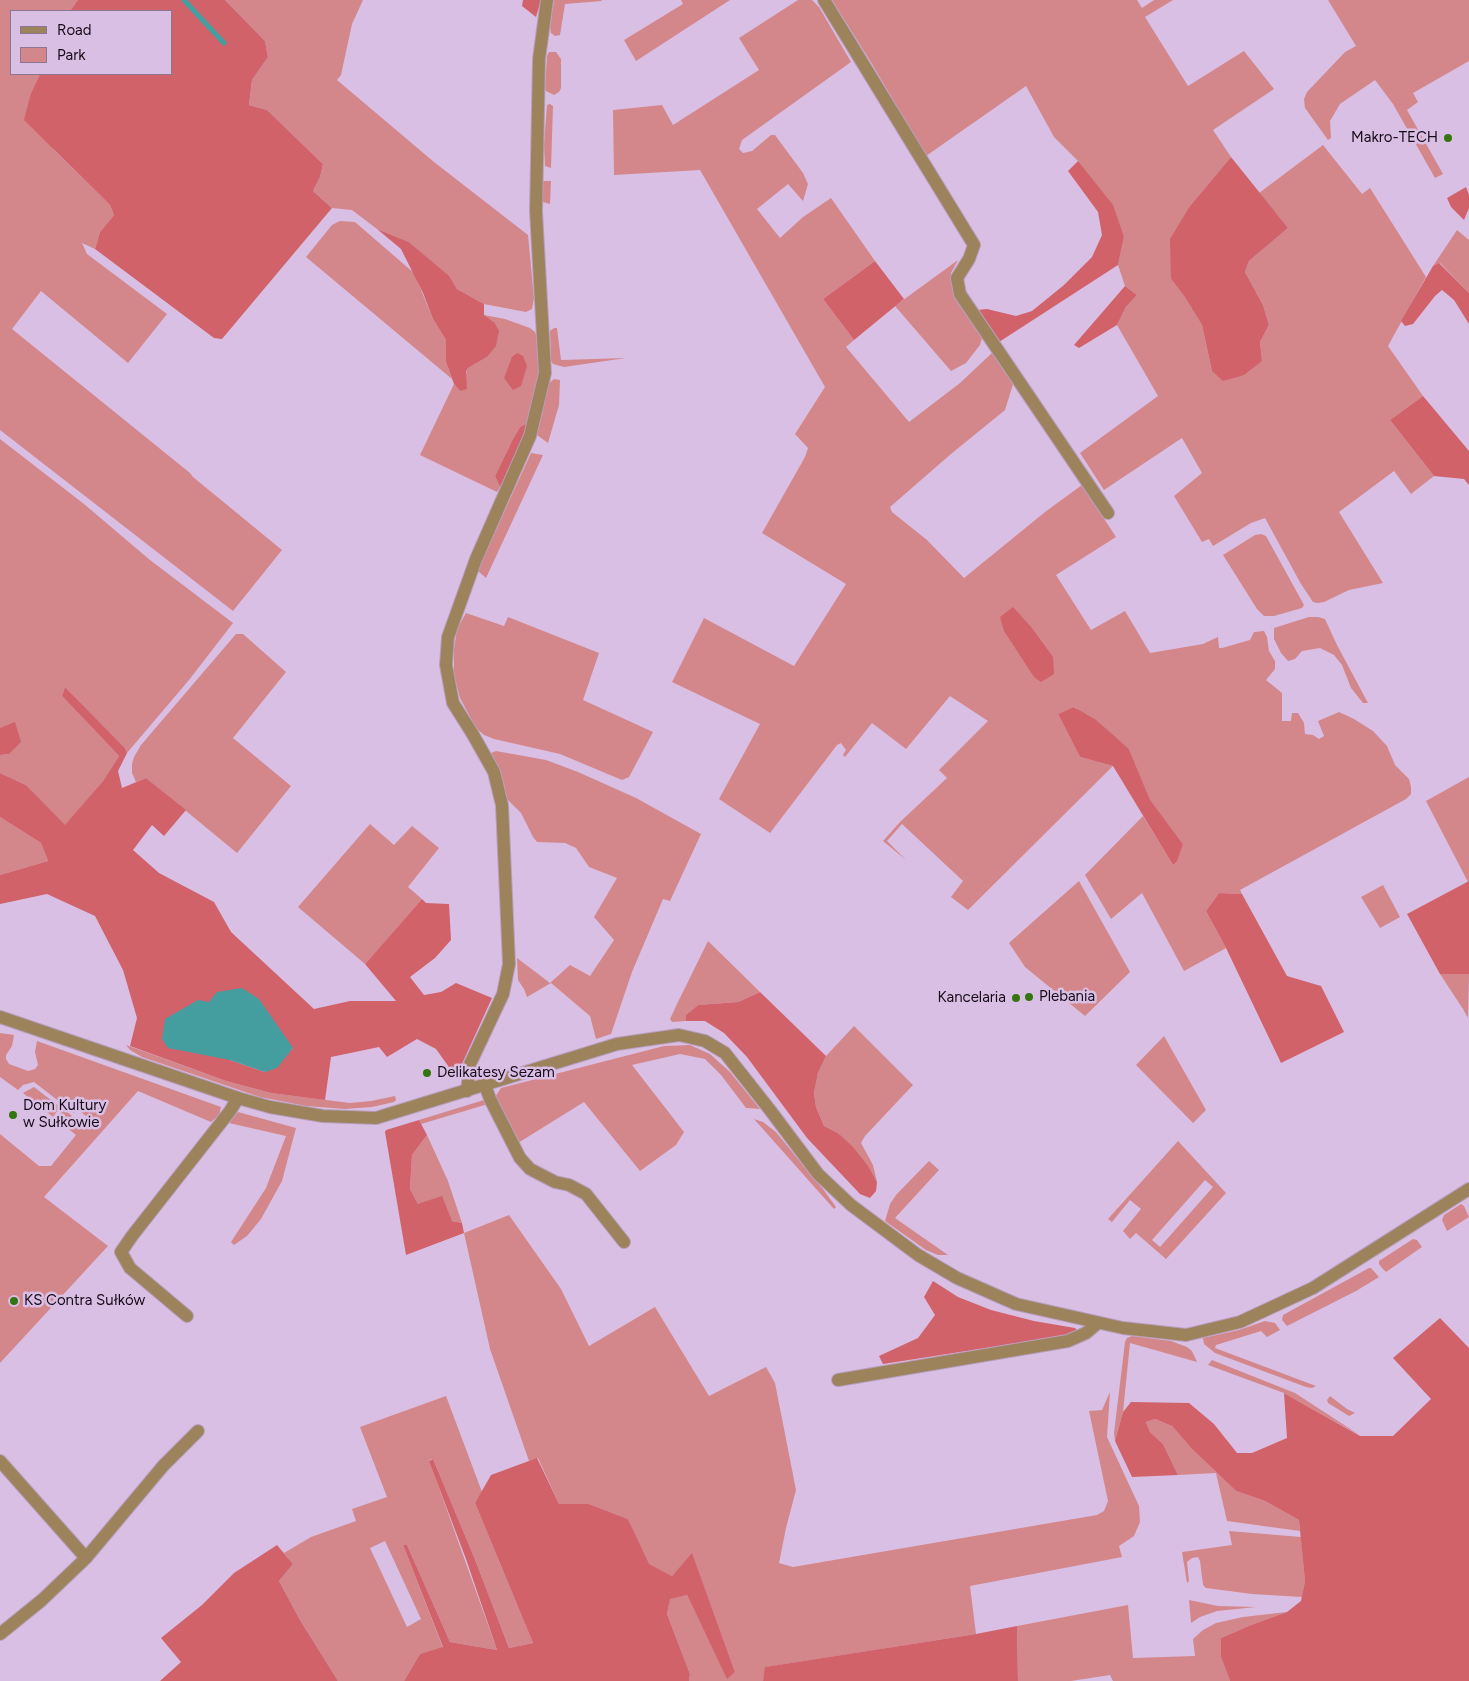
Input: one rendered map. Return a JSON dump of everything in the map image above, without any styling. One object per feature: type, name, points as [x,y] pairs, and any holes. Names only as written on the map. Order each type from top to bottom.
[{"type":"street","points":[[467,1091],[470,1064],[503,994],[509,964],[502,804],[494,772],[453,704],[446,665],[448,637],[476,559],[530,436],[545,373],[536,211],[539,59],[547,0]]},
{"type":"street","points":[[824,0],[974,246],[969,259],[957,278],[960,294],[1108,513]]},
{"type":"street","points":[[0,1017],[238,1098],[270,1107],[323,1116],[376,1118],[617,1044],[679,1035],[705,1040],[725,1053],[818,1174],[851,1205],[911,1249],[957,1278],[1016,1304],[1123,1328],[1186,1335],[1240,1322],[1313,1288],[1469,1189]]},
{"type":"street","points":[[485,1085],[490,1099],[520,1158],[525,1164],[530,1169],[555,1182],[569,1185],[586,1194],[624,1242]]},
{"type":"street","points":[[187,1316],[130,1268],[121,1252],[238,1098]]},
{"type":"street","points":[[838,1380],[1068,1340],[1086,1334],[1098,1323]]},
{"type":"street","points":[[0,1634],[42,1600],[86,1558],[163,1466],[198,1431]]},
{"type":"street","points":[[0,1461],[86,1558]]},
{"type":"green space","points":[[0,0],[78,0],[71,10],[10,10],[10,75],[40,75],[31,93],[54,150],[110,205],[114,215],[100,232],[95,249],[82,243],[87,254],[167,314],[128,363],[41,291],[12,329],[282,550],[233,611],[0,430]]},
{"type":"green space","points":[[225,0],[363,0],[352,24],[341,75],[337,80],[434,162],[528,235],[534,298],[532,309],[526,312],[484,304],[457,289],[448,276],[409,242],[377,229],[352,210],[332,208],[313,191],[320,177],[323,164],[267,110],[249,105],[252,80],[268,57],[265,41]]},
{"type":"green space","points":[[554,0],[602,1],[565,4],[560,35],[555,36],[551,33],[550,27]]},
{"type":"green space","points":[[681,0],[730,0],[636,61],[624,40],[683,4]]},
{"type":"green space","points":[[798,0],[812,0],[819,7],[851,62],[742,140],[739,149],[743,153],[752,151],[771,135],[775,135],[803,173],[808,184],[803,201],[788,184],[757,209],[780,238],[803,217],[831,198],[875,261],[823,299],[854,340],[846,347],[909,422],[960,383],[993,352],[1014,381],[1005,410],[890,507],[892,512],[927,540],[964,578],[1045,512],[1082,485],[1116,537],[1056,575],[1091,630],[1125,611],[1150,653],[1203,644],[1218,637],[1219,648],[1222,648],[1250,640],[1254,632],[1264,631],[1269,651],[1275,661],[1275,669],[1266,680],[1282,693],[1282,721],[1291,721],[1292,713],[1298,713],[1304,723],[1305,734],[1313,735],[1319,739],[1324,736],[1318,721],[1339,712],[1373,731],[1387,746],[1395,765],[1409,779],[1411,794],[1406,799],[1240,890],[1242,894],[1219,893],[1206,911],[1226,948],[1184,971],[1142,893],[1111,919],[1085,875],[1143,816],[1173,865],[1183,844],[1150,801],[1129,749],[1075,707],[1058,714],[1080,757],[1113,766],[968,910],[951,897],[963,881],[902,824],[887,841],[906,860],[883,841],[900,822],[947,778],[939,770],[988,721],[950,696],[906,749],[872,723],[845,757],[843,755],[846,750],[841,743],[837,745],[770,833],[719,799],[760,724],[672,682],[704,618],[794,666],[846,584],[762,533],[805,457],[808,448],[795,434],[825,387],[700,170],[614,175],[613,110],[662,105],[673,125],[759,70],[739,38]]},
{"type":"green space","points":[[832,0],[1137,0],[1142,8],[1154,0],[1173,0],[1145,17],[1188,86],[1244,51],[1274,89],[1213,130],[1231,157],[1190,206],[1171,279],[1202,325],[1212,371],[1262,361],[1260,342],[1269,325],[1263,305],[1245,272],[1249,261],[1288,228],[1259,193],[1323,145],[1362,194],[1370,188],[1426,277],[1388,346],[1423,396],[1390,420],[1434,476],[1411,494],[1394,471],[1339,512],[1383,583],[1349,590],[1324,602],[1313,602],[1265,518],[1251,523],[1213,546],[1209,539],[1202,542],[1174,496],[1202,473],[1182,438],[1104,490],[1080,453],[1158,396],[1117,325],[1126,307],[1137,295],[1125,286],[1118,265],[1124,237],[1078,161],[1054,137],[1026,86],[926,156]]},
{"type":"green space","points":[[1328,0],[1469,0],[1469,61],[1413,93],[1418,102],[1407,110],[1443,174],[1435,178],[1393,104],[1375,80],[1340,104],[1330,121],[1331,138],[1328,140],[1305,108],[1304,99],[1307,92],[1345,52],[1356,46]]},
{"type":"green space","points":[[549,52],[556,52],[561,59],[561,88],[554,95],[546,91],[545,88],[547,56]]},
{"type":"green space","points":[[547,105],[553,106],[551,168],[545,166],[544,145]]},
{"type":"green space","points":[[543,181],[551,181],[550,204],[543,202]]},
{"type":"green space","points":[[340,221],[355,222],[414,273],[433,319],[446,340],[446,362],[452,379],[306,257],[332,225]]},
{"type":"green space","points":[[1457,230],[1469,240],[1469,293],[1440,263],[1433,266]]},
{"type":"green space","points":[[958,260],[951,273],[956,296],[983,334],[980,345],[966,363],[951,371],[895,306]]},
{"type":"green space","points":[[484,315],[505,319],[530,328],[535,332],[540,353],[537,384],[529,422],[520,427],[495,476],[500,487],[497,492],[420,455],[454,384],[460,391],[468,368],[487,357],[494,322]]},
{"type":"green space","points":[[557,328],[561,360],[626,358],[564,367],[553,364],[551,361],[550,331]]},
{"type":"green space","points":[[554,379],[560,380],[559,405],[548,443],[537,435],[548,384]]},
{"type":"green space","points":[[0,439],[84,504],[150,560],[233,623],[189,680],[127,753],[125,748],[65,687],[62,696],[119,756],[103,781],[65,826],[26,785],[0,773],[0,755],[9,754],[3,728],[0,728]]},
{"type":"green space","points":[[531,453],[543,455],[486,578],[478,571],[480,565]]},
{"type":"green space","points":[[1261,534],[1266,536],[1304,605],[1302,608],[1274,616],[1264,616],[1257,609],[1223,555],[1255,535]]},
{"type":"green space","points":[[466,613],[504,626],[508,617],[599,653],[583,700],[653,732],[629,777],[622,780],[560,754],[494,739],[484,735],[476,728],[460,698],[454,675],[454,649],[457,629]]},
{"type":"green space","points":[[1309,617],[1325,619],[1368,703],[1363,703],[1351,688],[1342,665],[1334,655],[1320,648],[1302,651],[1295,659],[1288,661],[1281,653],[1274,639],[1274,628]]},
{"type":"green space","points":[[236,634],[243,634],[286,672],[233,738],[291,786],[237,853],[146,778],[136,782],[132,773],[134,757],[141,745]]},
{"type":"green space","points":[[496,751],[546,760],[578,772],[636,798],[701,834],[670,901],[663,899],[632,972],[611,1034],[596,1039],[590,1016],[551,983],[527,997],[518,980],[517,958],[550,983],[570,965],[590,976],[614,940],[594,917],[617,878],[589,867],[576,848],[565,843],[537,842],[521,813],[507,799],[504,785],[491,753]]},
{"type":"green space","points":[[1469,777],[1469,881],[1468,882],[1426,801]]},
{"type":"green space","points":[[0,817],[41,843],[48,861],[0,875]]},
{"type":"green space","points":[[370,824],[394,845],[412,826],[439,848],[408,887],[422,899],[365,964],[298,907]]},
{"type":"green space","points":[[1079,881],[1130,972],[1085,1016],[1025,967],[1009,943]]},
{"type":"green space","points":[[1383,885],[1400,917],[1380,928],[1361,897]]},
{"type":"green space","points":[[708,941],[760,992],[738,1002],[698,1005],[686,1015],[686,1021],[672,1022],[670,1019]]},
{"type":"green space","points":[[1440,974],[1469,974],[1468,1018],[1463,1009]]},
{"type":"green space","points":[[854,1026],[913,1085],[865,1136],[861,1143],[873,1165],[877,1182],[869,1167],[838,1133],[824,1126],[816,1107],[814,1093],[818,1073],[826,1056]]},
{"type":"green space","points":[[0,1033],[14,1035],[12,1046],[6,1055],[9,1064],[28,1071],[35,1069],[38,1065],[35,1052],[37,1041],[221,1107],[219,1115],[211,1122],[138,1091],[44,1197],[108,1246],[0,1363],[0,1134],[39,1166],[51,1166],[76,1135],[56,1119],[64,1109],[72,1116],[69,1120],[84,1130],[91,1120],[77,1109],[74,1113],[34,1082],[23,1085],[18,1090],[0,1077]]},
{"type":"green space","points":[[1164,1036],[1206,1110],[1193,1123],[1136,1065]]},
{"type":"green space","points":[[126,1045],[226,1081],[271,1093],[350,1103],[395,1096],[396,1100],[372,1107],[345,1109],[306,1106],[260,1097],[142,1057],[130,1050]]},
{"type":"green space","points":[[690,1045],[710,1054],[730,1072],[760,1109],[746,1108],[721,1075],[705,1059],[680,1054],[632,1065],[684,1132],[676,1145],[640,1171],[584,1102],[518,1143],[495,1097],[501,1088],[664,1046]]},
{"type":"green space","points":[[34,1087],[60,1107],[53,1117],[23,1093]]},
{"type":"green space","points":[[484,1100],[488,1104],[421,1124],[419,1120]]},
{"type":"green space","points":[[238,1112],[296,1128],[282,1181],[261,1219],[247,1236],[234,1245],[231,1242],[266,1188],[286,1136],[229,1123]]},
{"type":"green space","points":[[754,1119],[763,1122],[776,1132],[823,1189],[836,1207],[834,1209]]},
{"type":"green space","points":[[427,1135],[448,1181],[462,1223],[453,1221],[418,1204],[410,1189],[412,1155]]},
{"type":"green space","points":[[1178,1141],[1226,1193],[1166,1259],[1136,1233],[1130,1239],[1123,1231],[1141,1209],[1130,1200],[1112,1222],[1108,1219]],"holes":[[[1205,1180],[1213,1187],[1160,1247],[1152,1240]]]},
{"type":"green space","points":[[929,1161],[939,1170],[895,1218],[948,1255],[938,1255],[926,1250],[885,1221],[890,1204],[896,1195]]},
{"type":"green space","points":[[1461,1204],[1464,1206],[1469,1217],[1447,1231],[1442,1220],[1444,1215]]},
{"type":"green space","points":[[509,1215],[561,1289],[589,1346],[655,1307],[709,1396],[766,1367],[775,1383],[796,1490],[779,1563],[793,1567],[1097,1515],[1104,1511],[1108,1501],[1089,1411],[1102,1410],[1110,1392],[1107,1437],[1139,1506],[1140,1522],[1134,1536],[1119,1546],[1122,1557],[970,1586],[976,1634],[766,1667],[763,1681],[689,1681],[690,1674],[667,1614],[670,1598],[687,1595],[727,1678],[735,1672],[692,1554],[672,1576],[648,1564],[628,1519],[589,1504],[559,1504],[538,1458],[529,1461],[490,1349],[464,1233]]},
{"type":"green space","points":[[1413,1239],[1417,1240],[1422,1247],[1386,1272],[1379,1264],[1379,1261]]},
{"type":"green space","points":[[1369,1268],[1379,1277],[1356,1291],[1287,1326],[1282,1320],[1283,1315]]},
{"type":"green space","points":[[1265,1321],[1275,1323],[1280,1330],[1267,1337],[1261,1331],[1216,1345],[1215,1348],[1316,1386],[1312,1388],[1306,1387],[1215,1353],[1204,1344],[1203,1338],[1239,1330]]},
{"type":"green space","points":[[1132,1336],[1171,1341],[1187,1347],[1192,1351],[1197,1362],[1130,1343],[1123,1412],[1115,1441],[1114,1433],[1125,1342],[1127,1338]]},
{"type":"green space","points":[[1212,1360],[1295,1393],[1361,1436],[1284,1393],[1208,1365]]},
{"type":"green space","points":[[446,1396],[482,1492],[475,1503],[533,1643],[509,1648],[433,1459],[429,1460],[497,1650],[450,1642],[407,1545],[403,1545],[443,1648],[420,1654],[404,1681],[338,1681],[300,1620],[279,1581],[293,1564],[284,1553],[311,1537],[356,1521],[352,1509],[387,1497],[360,1427]],"holes":[[[385,1541],[421,1619],[407,1627],[370,1548]]]},
{"type":"green space","points":[[1330,1396],[1355,1413],[1349,1416],[1328,1403],[1327,1400]]},
{"type":"green space","points":[[1155,1419],[1172,1426],[1191,1448],[1236,1491],[1265,1501],[1299,1520],[1300,1531],[1227,1521],[1216,1473],[1178,1475],[1163,1444],[1150,1432],[1146,1422]]},
{"type":"green space","points":[[1229,1531],[1301,1537],[1305,1581],[1302,1597],[1252,1594],[1206,1588],[1203,1585],[1198,1557],[1192,1558],[1187,1562],[1189,1581],[1187,1583],[1182,1552],[1232,1545]]},
{"type":"green space","points":[[1189,1600],[1218,1606],[1256,1607],[1217,1611],[1200,1617],[1191,1623]]},
{"type":"green space","points":[[1128,1605],[1133,1658],[1195,1656],[1193,1639],[1203,1630],[1216,1623],[1243,1617],[1287,1612],[1221,1638],[1221,1657],[1230,1681],[1113,1681],[1110,1675],[1071,1681],[1018,1681],[1017,1626]]},
{"type":"shaded area","points":[[78,0],[225,0],[265,41],[268,57],[252,80],[249,105],[267,110],[323,164],[320,177],[313,191],[332,208],[222,339],[214,338],[95,249],[100,232],[114,215],[110,205],[24,120],[31,93],[40,75],[172,75],[172,10],[71,10]]},
{"type":"shaded area","points":[[523,0],[541,0],[536,17],[522,6]]},
{"type":"shaded area","points":[[1231,157],[1288,228],[1249,261],[1245,272],[1263,305],[1269,325],[1260,342],[1262,361],[1244,375],[1223,381],[1212,371],[1202,325],[1171,279],[1170,239],[1190,206]]},
{"type":"shaded area","points":[[1078,161],[1113,205],[1124,237],[1118,265],[999,342],[978,310],[987,309],[1016,316],[1032,311],[1064,285],[1092,257],[1102,235],[1098,212],[1068,171]]},
{"type":"shaded area","points":[[1466,187],[1469,195],[1469,208],[1464,220],[1451,207],[1447,198]]},
{"type":"shaded area","points":[[377,229],[409,242],[449,276],[457,289],[484,304],[484,315],[494,322],[499,331],[496,346],[487,357],[468,368],[466,372],[467,389],[460,391],[454,384],[446,362],[446,340],[433,319],[423,293],[401,249]]},
{"type":"shaded area","points":[[875,261],[904,299],[854,340],[823,299]]},
{"type":"shaded area","points":[[1439,263],[1469,293],[1469,324],[1454,300],[1442,290],[1413,324],[1405,326],[1401,321],[1433,266]]},
{"type":"shaded area","points":[[1125,286],[1137,295],[1126,307],[1117,325],[1079,348],[1074,345]]},
{"type":"shaded area","points":[[517,353],[523,356],[527,366],[521,386],[513,390],[504,378],[512,357]]},
{"type":"shaded area","points":[[1423,396],[1469,451],[1469,485],[1464,479],[1434,476],[1390,420]]},
{"type":"shaded area","points":[[529,422],[522,444],[500,487],[495,476],[520,427]]},
{"type":"shaded area","points":[[1013,607],[1032,628],[1053,657],[1054,674],[1041,682],[1034,677],[1004,631],[1000,617]]},
{"type":"shaded area","points":[[65,687],[125,748],[127,753],[118,771],[122,788],[146,778],[186,810],[164,836],[152,825],[133,850],[159,873],[214,902],[231,932],[314,1009],[350,1001],[396,1001],[365,964],[422,899],[426,903],[449,904],[451,940],[435,958],[410,977],[424,995],[441,992],[456,983],[492,998],[456,1077],[436,1049],[417,1039],[387,1057],[379,1047],[331,1057],[325,1100],[271,1093],[226,1081],[130,1046],[137,1018],[123,970],[95,916],[47,894],[0,904],[0,875],[48,861],[41,843],[0,817],[0,773],[26,785],[65,825],[103,781],[119,756],[62,696]],"holes":[[[209,1002],[293,1048],[285,1057],[265,1072],[230,1060]]]},
{"type":"shaded area","points":[[1074,707],[1096,720],[1129,749],[1150,800],[1183,844],[1177,861],[1173,865],[1113,766],[1080,757],[1058,714]]},
{"type":"shaded area","points":[[15,722],[21,742],[9,754],[0,755],[0,728]]},
{"type":"shaded area","points":[[1469,881],[1469,974],[1440,974],[1407,914]]},
{"type":"shaded area","points":[[1219,893],[1242,894],[1287,976],[1321,986],[1344,1032],[1281,1063],[1226,948],[1206,911]]},
{"type":"shaded area","points":[[242,988],[259,999],[293,1048],[277,1068],[265,1072],[230,1060],[168,1048],[162,1039],[165,1019],[198,1000],[209,1002],[217,992]]},
{"type":"shaded area","points":[[760,992],[826,1056],[818,1073],[814,1093],[816,1107],[824,1126],[838,1133],[853,1147],[869,1167],[877,1182],[876,1191],[870,1198],[860,1194],[807,1138],[747,1057],[724,1033],[705,1021],[686,1021],[686,1015],[698,1005],[738,1002]]},
{"type":"shaded area","points":[[419,1120],[427,1135],[412,1155],[410,1189],[418,1204],[442,1196],[452,1221],[462,1223],[464,1233],[406,1255],[385,1132],[386,1130]]},
{"type":"shaded area","points":[[933,1281],[958,1297],[991,1310],[1034,1321],[1075,1328],[1078,1331],[1076,1334],[883,1364],[879,1356],[918,1338],[935,1315],[924,1297]]},
{"type":"shaded area","points":[[1440,1318],[1469,1348],[1469,1681],[1230,1681],[1221,1657],[1221,1638],[1287,1612],[1301,1601],[1305,1581],[1299,1520],[1265,1501],[1236,1491],[1191,1448],[1172,1426],[1155,1419],[1146,1422],[1150,1432],[1163,1444],[1178,1475],[1132,1477],[1115,1441],[1123,1412],[1131,1402],[1189,1403],[1214,1424],[1237,1453],[1252,1453],[1287,1438],[1284,1393],[1360,1436],[1393,1436],[1431,1399],[1393,1358]]},
{"type":"shaded area","points":[[537,1458],[559,1504],[589,1504],[628,1519],[649,1564],[672,1576],[692,1553],[735,1672],[727,1679],[687,1595],[670,1599],[667,1614],[690,1674],[689,1681],[404,1681],[420,1654],[443,1647],[403,1545],[407,1545],[450,1642],[497,1650],[466,1559],[429,1461],[433,1459],[509,1648],[533,1643],[475,1503],[491,1475]]},
{"type":"shaded area","points":[[277,1545],[293,1564],[279,1581],[300,1620],[338,1681],[160,1681],[181,1662],[161,1638],[202,1605],[234,1573]]},
{"type":"shaded area","points":[[1017,1626],[1018,1681],[763,1681],[765,1667]]},
{"type":"waterway","points":[[184,0],[224,43]]},
{"type":"place","name":"Makro-TECH","points":[[1448,138]]},
{"type":"place","name":"Plebania","points":[[1029,997]]},
{"type":"place","name":"Kancelaria","points":[[1016,998]]},
{"type":"place","name":"Delikatesy Sezam","points":[[427,1073]]},
{"type":"place","name":"Dom Kultury w Sułkowie","points":[[13,1115]]},
{"type":"place","name":"KS Contra Sułków","points":[[14,1301]]}]
